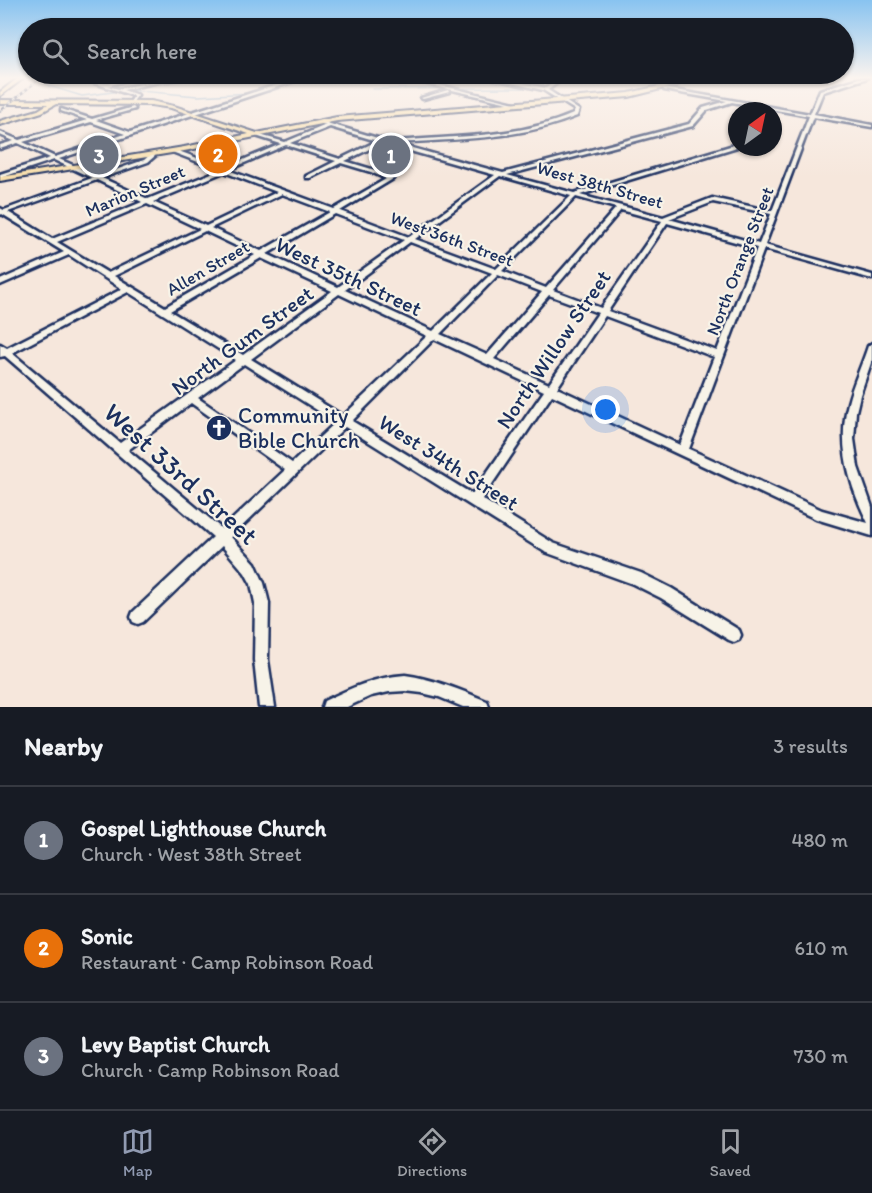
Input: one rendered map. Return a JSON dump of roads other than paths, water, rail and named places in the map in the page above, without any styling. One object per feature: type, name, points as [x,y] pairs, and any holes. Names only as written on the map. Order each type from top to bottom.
[{"type":"main road","points":[[0,123],[40,111]]},
{"type":"main road","points":[[183,111],[258,135]]},
{"type":"main road","points":[[0,179],[153,155],[320,122],[440,111]]},
{"type":"main road","points":[[240,129],[278,130]]},
{"type":"main road","points":[[227,141],[239,134],[240,129]]},
{"type":"street","points":[[66,111],[130,134]]},
{"type":"street","points":[[0,147],[116,111]]},
{"type":"street","points":[[0,179],[56,158],[202,111]]},
{"type":"street","points":[[309,177],[386,142],[547,125],[577,113],[576,111]]},
{"type":"street","points":[[503,174],[691,125],[704,111]]},
{"type":"street","name":"North Orange Street","points":[[683,451],[814,111]]},
{"type":"street","points":[[782,112],[872,126]]},
{"type":"street","name":"West 38th Street","points":[[320,122],[872,277]]},
{"type":"street","name":"Marion Street","points":[[51,242],[330,125]]},
{"type":"street","name":"West 35th Street","points":[[0,133],[827,518],[872,530]]},
{"type":"street","points":[[258,135],[341,161]]},
{"type":"street","points":[[138,617],[434,335],[576,195],[728,148]]},
{"type":"street","name":"West 36th Street","points":[[174,151],[720,356]]},
{"type":"street","points":[[1,212],[146,161],[153,155]]},
{"type":"street","name":"Allen Street","points":[[164,311],[390,178],[341,161]]},
{"type":"street","name":"North Gum Street","points":[[119,450],[503,174]]},
{"type":"street","points":[[108,276],[281,192]]},
{"type":"street","points":[[665,219],[668,215],[712,200],[774,213]]},
{"type":"street","points":[[488,360],[620,207]]},
{"type":"street","name":"West 34th Street","points":[[1,212],[550,548],[636,578],[666,593],[734,635]]},
{"type":"street","name":"North Willow Street","points":[[474,501],[665,219]]},
{"type":"street","points":[[0,283],[68,253]]},
{"type":"street","points":[[2,351],[128,289]]},
{"type":"street","points":[[872,346],[854,396],[849,436],[856,477],[872,519]]},
{"type":"street","name":"West 33rd Street","points":[[2,351],[223,538],[250,568],[262,603],[261,660],[267,707]]},
{"type":"street","points":[[192,399],[293,470]]},
{"type":"street","points":[[330,707],[375,686],[411,682],[481,707]]},
{"type":"place","name":"Sonic","points":[[218,154]]},
{"type":"place","name":"Levy Baptist Church","points":[[99,155]]},
{"type":"place","name":"Gospel Lighthouse Church","points":[[391,155]]},
{"type":"place","name":"Community Bible Church","points":[[219,428]]}]
